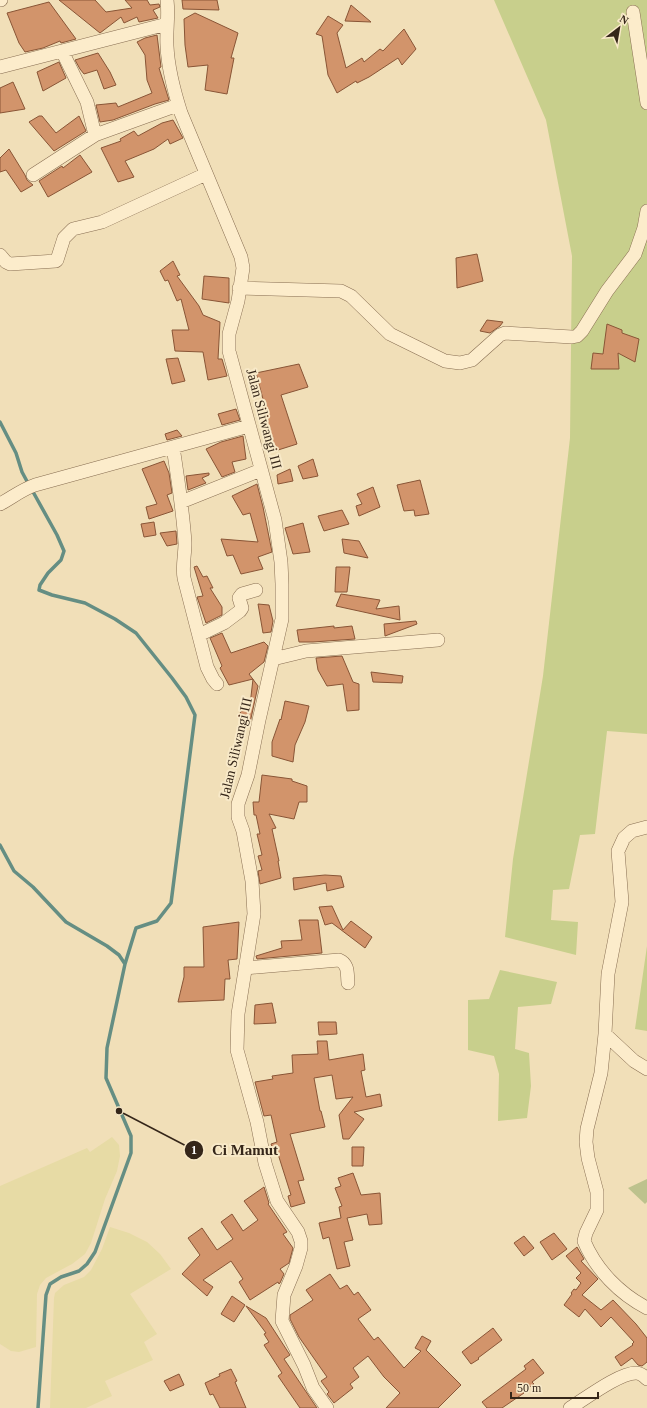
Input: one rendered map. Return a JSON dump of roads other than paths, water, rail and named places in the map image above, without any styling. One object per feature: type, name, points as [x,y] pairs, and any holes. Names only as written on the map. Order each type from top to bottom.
[{"type":"street","points":[[0,255],[10,264],[56,261],[58,260],[64,238],[72,229],[102,222],[206,174],[178,105],[168,61],[167,0]]},
{"type":"street","points":[[633,12],[647,103]]},
{"type":"street","points":[[0,67],[167,24]]},
{"type":"street","points":[[62,51],[87,102],[96,135]]},
{"type":"street","points":[[33,175],[96,135],[178,105]]},
{"type":"street","name":"Jalan Siliwangi III","points":[[206,174],[241,257],[243,268],[238,301],[229,334],[229,351],[275,520],[281,562],[282,619],[258,720],[248,775],[238,804],[238,817],[243,831],[252,881],[254,914],[238,1014],[237,1050],[257,1122],[265,1163],[277,1201],[298,1232],[301,1241],[301,1248],[296,1266],[284,1295],[282,1321],[304,1365],[313,1388],[327,1408]]},
{"type":"street","points":[[239,288],[336,290],[346,292],[390,334],[445,361],[460,363],[472,360],[500,335],[505,333],[572,337],[577,336],[607,291],[641,252],[647,211]]},
{"type":"street","points":[[0,504],[31,486],[249,426]]},
{"type":"street","points":[[173,447],[181,502],[185,554],[183,567],[184,578],[210,672],[217,684]]},
{"type":"street","points":[[181,502],[261,470]]},
{"type":"street","points":[[199,635],[224,623],[240,611],[242,608],[239,598],[242,594],[256,590]]},
{"type":"street","points":[[273,659],[306,651],[438,640]]},
{"type":"street","points":[[647,827],[632,831],[624,838],[618,851],[622,902],[608,974],[606,1034],[601,1073],[587,1129],[586,1142],[588,1158],[597,1192],[597,1210],[586,1233],[584,1241],[602,1271],[617,1288],[647,1308]]},
{"type":"street","points":[[245,968],[339,960],[347,967],[348,983]]},
{"type":"street","points":[[606,1034],[634,1061],[647,1068]]},
{"type":"street","points":[[570,1408],[609,1383],[630,1374],[637,1373],[647,1379]]},
{"type":"waterway","points":[[0,422],[16,453],[22,472],[29,485]]},
{"type":"waterway","points":[[32,490],[57,535],[64,551],[61,560],[48,573],[40,585],[39,590],[52,595],[85,603],[115,619],[136,633],[186,697],[195,715],[171,903],[157,921],[136,928],[125,964]]},
{"type":"waterway","points":[[0,845],[14,871],[33,887],[66,922],[107,946],[119,955],[125,964],[107,1048],[106,1078],[131,1136],[131,1153],[95,1252],[87,1264],[79,1271],[61,1277],[50,1284],[46,1295],[38,1408]]},
{"type":"place","name":"Ci Mamut","points":[[119,1111]]}]
